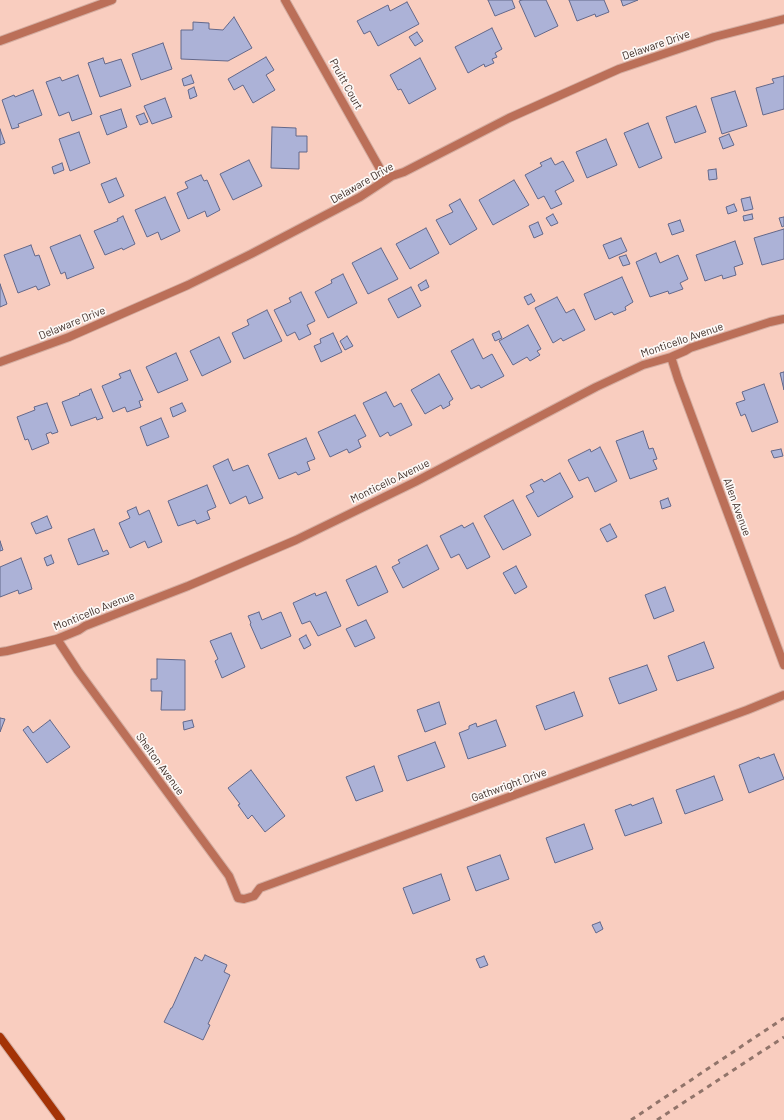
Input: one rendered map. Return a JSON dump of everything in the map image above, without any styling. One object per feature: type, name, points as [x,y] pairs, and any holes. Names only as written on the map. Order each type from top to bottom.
[{"type":"main road","points":[[0,1037],[61,1120]]},
{"type":"street","points":[[0,41],[112,0]]},
{"type":"street","name":"Pruitt Court","points":[[285,0],[385,180]]},
{"type":"street","name":"Delaware Drive","points":[[0,362],[70,337],[188,286],[360,197],[385,180],[509,118],[619,69],[714,37],[784,19]]},
{"type":"street","name":"Monticello Avenue","points":[[0,652],[57,639],[85,626],[188,586],[296,540],[415,482],[596,387],[643,365],[685,352],[690,348],[770,322],[784,319]]},
{"type":"street","name":"Allen Avenue","points":[[671,357],[784,665]]},
{"type":"street","name":"Shelton Avenue","points":[[57,639],[78,671],[229,876],[238,898],[244,899]]},
{"type":"street","name":"Gathwright Drive","points":[[244,899],[254,896],[260,888],[784,695]]},
{"type":"building","points":[[488,0],[512,0],[515,8],[495,16]]},
{"type":"building","points":[[546,0],[558,26],[535,37],[519,1]]},
{"type":"building","points":[[569,0],[604,0],[609,12],[596,17],[595,14],[577,21]]},
{"type":"building","points":[[621,0],[638,0],[623,6]]},
{"type":"building","points":[[407,2],[419,24],[378,46],[370,31],[364,34],[357,21],[388,5],[390,11]]},
{"type":"building","points":[[234,17],[252,48],[228,61],[181,59],[181,30],[193,30],[193,22],[209,23],[209,29],[223,30]]},
{"type":"building","points":[[492,28],[502,49],[495,53],[497,57],[492,59],[494,63],[485,67],[484,64],[468,73],[455,47]]},
{"type":"building","points":[[417,32],[423,41],[415,46],[409,37]]},
{"type":"building","points":[[163,43],[172,69],[141,80],[132,54]]},
{"type":"building","points":[[266,57],[274,70],[266,75],[275,90],[253,103],[243,85],[234,90],[228,79]]},
{"type":"building","points":[[103,58],[105,64],[121,59],[131,86],[100,97],[88,63]]},
{"type":"building","points":[[420,58],[436,89],[409,104],[401,89],[398,90],[390,75]]},
{"type":"building","points":[[78,75],[92,114],[72,121],[69,112],[59,116],[46,82],[60,77],[62,81]]},
{"type":"building","points":[[191,75],[194,83],[184,86],[182,79]]},
{"type":"building","points":[[784,76],[784,109],[763,115],[756,88],[774,83],[772,79]]},
{"type":"building","points":[[194,87],[197,96],[190,99],[188,90]]},
{"type":"building","points":[[33,90],[42,115],[18,124],[19,127],[12,129],[2,100]]},
{"type":"building","points":[[735,91],[747,126],[722,134],[711,98]]},
{"type":"building","points":[[165,98],[172,117],[152,124],[144,106]]},
{"type":"building","points":[[696,106],[706,132],[675,143],[666,117]]},
{"type":"building","points":[[121,109],[127,127],[107,135],[100,116]]},
{"type":"building","points":[[144,113],[148,122],[140,125],[136,116]]},
{"type":"building","points":[[648,123],[662,158],[639,168],[624,133]]},
{"type":"building","points":[[272,127],[296,128],[296,136],[307,136],[307,152],[299,152],[299,169],[271,168]]},
{"type":"building","points":[[0,129],[5,143],[0,145]]},
{"type":"building","points":[[79,132],[90,163],[70,171],[59,139]]},
{"type":"building","points":[[729,134],[734,145],[723,149],[719,138]]},
{"type":"building","points":[[606,139],[617,165],[587,178],[576,152]]},
{"type":"building","points":[[551,158],[555,165],[563,161],[574,181],[555,191],[562,204],[551,209],[544,196],[538,199],[525,175],[542,166],[540,163]]},
{"type":"building","points":[[249,160],[262,186],[233,200],[220,174]]},
{"type":"building","points":[[62,163],[64,170],[54,174],[52,167]]},
{"type":"building","points":[[716,169],[717,179],[709,180],[708,170]]},
{"type":"building","points":[[201,175],[204,181],[207,180],[220,210],[207,217],[205,211],[188,219],[177,193],[188,188],[185,182]]},
{"type":"building","points":[[116,178],[124,196],[109,203],[101,184]]},
{"type":"building","points":[[514,180],[529,205],[493,225],[479,200]]},
{"type":"building","points":[[165,197],[180,231],[161,240],[158,232],[147,237],[135,210]]},
{"type":"building","points":[[750,197],[753,209],[744,211],[741,199]]},
{"type":"building","points":[[460,199],[477,229],[450,245],[436,220],[453,212],[449,205]]},
{"type":"building","points":[[734,204],[737,211],[728,214],[726,207]]},
{"type":"building","points":[[553,214],[558,223],[551,226],[546,218]]},
{"type":"building","points":[[752,214],[753,219],[744,221],[743,216]]},
{"type":"building","points":[[123,216],[135,244],[123,250],[122,248],[105,255],[94,231],[118,221],[117,219]]},
{"type":"building","points":[[784,217],[784,226],[782,227],[779,218]]},
{"type":"building","points":[[680,220],[684,231],[672,235],[668,224]]},
{"type":"building","points":[[538,222],[543,234],[534,238],[529,226]]},
{"type":"building","points":[[426,228],[439,253],[410,269],[396,244]]},
{"type":"building","points":[[784,229],[784,259],[762,265],[754,238]]},
{"type":"building","points":[[80,235],[94,268],[67,279],[65,272],[61,274],[50,247]]},
{"type":"building","points":[[621,238],[627,251],[609,259],[603,245]]},
{"type":"building","points":[[735,241],[743,264],[734,267],[736,275],[723,279],[722,275],[705,281],[696,255]]},
{"type":"building","points":[[31,245],[35,256],[39,255],[50,285],[38,290],[36,286],[18,293],[4,255]]},
{"type":"building","points":[[381,248],[398,279],[368,294],[352,263]]},
{"type":"building","points":[[656,253],[660,263],[678,255],[688,279],[680,283],[683,289],[669,294],[668,291],[650,297],[636,262]]},
{"type":"building","points":[[626,255],[630,264],[623,266],[619,257]]},
{"type":"building","points":[[343,274],[357,303],[328,318],[315,292],[332,283],[331,280]]},
{"type":"building","points":[[622,277],[633,302],[625,307],[626,310],[614,315],[612,312],[595,320],[584,294]]},
{"type":"building","points":[[426,280],[429,287],[421,291],[418,285]]},
{"type":"building","points":[[0,284],[7,304],[0,307]]},
{"type":"building","points":[[411,287],[421,306],[398,318],[388,299]]},
{"type":"building","points":[[301,292],[315,321],[307,325],[311,334],[299,340],[295,332],[287,336],[274,310],[291,302],[289,298]]},
{"type":"building","points":[[531,294],[535,301],[528,305],[524,297]]},
{"type":"building","points":[[557,297],[566,313],[574,309],[585,330],[563,341],[561,338],[553,343],[535,308]]},
{"type":"building","points":[[267,310],[282,341],[244,359],[232,333],[249,325],[247,320]]},
{"type":"building","points":[[528,325],[541,349],[537,351],[540,355],[530,361],[527,357],[513,365],[499,341]]},
{"type":"building","points":[[499,331],[502,338],[495,341],[492,334]]},
{"type":"building","points":[[333,333],[342,352],[321,362],[314,346],[321,343],[320,339]]},
{"type":"building","points":[[347,336],[353,346],[345,350],[340,341]]},
{"type":"building","points":[[219,337],[231,362],[202,376],[190,351]]},
{"type":"building","points":[[473,339],[483,359],[492,354],[504,376],[481,388],[479,385],[471,389],[451,351]]},
{"type":"building","points":[[176,353],[188,380],[158,393],[146,367]]},
{"type":"building","points":[[130,370],[143,400],[139,401],[141,407],[127,412],[125,407],[113,412],[102,386],[121,378],[119,374]]},
{"type":"building","points":[[784,372],[784,390],[780,373]]},
{"type":"building","points":[[439,374],[453,399],[449,402],[450,405],[443,409],[441,405],[425,414],[411,390]]},
{"type":"building","points":[[764,384],[778,422],[752,432],[745,414],[741,416],[736,403],[745,400],[742,392]]},
{"type":"building","points":[[91,389],[103,418],[97,420],[96,417],[71,426],[62,402]]},
{"type":"building","points":[[386,392],[394,407],[401,403],[412,425],[390,436],[388,432],[380,437],[363,403]]},
{"type":"building","points":[[47,403],[58,432],[46,434],[49,443],[32,450],[28,439],[25,440],[17,417],[35,410],[34,407]]},
{"type":"building","points":[[182,403],[186,411],[173,417],[170,408]]},
{"type":"building","points":[[355,415],[366,436],[358,440],[361,447],[349,453],[347,449],[330,457],[318,432]]},
{"type":"building","points":[[161,418],[169,437],[147,446],[140,427]]},
{"type":"building","points":[[643,431],[649,449],[653,448],[657,459],[653,460],[657,469],[630,479],[616,441]]},
{"type":"building","points":[[306,438],[315,459],[307,462],[310,470],[298,475],[296,472],[279,479],[268,454]]},
{"type":"building","points":[[600,447],[617,481],[595,492],[588,477],[579,481],[568,460],[590,449],[591,452]]},
{"type":"building","points":[[781,449],[783,456],[774,458],[771,451]]},
{"type":"building","points":[[228,459],[233,471],[248,465],[263,498],[249,504],[246,496],[230,504],[213,466]]},
{"type":"building","points":[[560,473],[573,497],[538,517],[526,496],[534,492],[530,485],[542,479],[544,482]]},
{"type":"building","points":[[207,485],[216,507],[207,511],[210,519],[197,524],[195,520],[178,526],[168,501]]},
{"type":"building","points":[[668,498],[671,506],[662,509],[660,501]]},
{"type":"building","points":[[513,500],[531,535],[503,550],[484,516]]},
{"type":"building","points":[[136,507],[139,515],[149,510],[162,542],[148,548],[145,541],[130,548],[119,523],[130,518],[127,511]]},
{"type":"building","points":[[47,516],[52,528],[36,534],[31,523]]},
{"type":"building","points":[[473,523],[490,557],[467,569],[459,554],[451,558],[440,536],[462,525],[464,528]]},
{"type":"building","points":[[610,524],[617,537],[607,542],[600,529]]},
{"type":"building","points":[[94,529],[103,552],[107,550],[109,554],[78,565],[68,539]]},
{"type":"building","points":[[0,541],[3,550],[0,551]]},
{"type":"building","points":[[427,545],[439,569],[403,588],[392,567],[400,563],[398,560]]},
{"type":"building","points":[[51,555],[54,563],[47,566],[44,558]]},
{"type":"building","points":[[21,558],[32,589],[19,594],[18,590],[0,597],[0,567]]},
{"type":"building","points":[[376,566],[388,592],[358,606],[346,580]]},
{"type":"building","points":[[516,566],[527,587],[515,594],[503,573]]},
{"type":"building","points":[[665,587],[674,611],[654,619],[645,595]]},
{"type":"building","points":[[326,592],[341,626],[318,636],[310,621],[302,624],[293,603],[315,593],[316,596]]},
{"type":"building","points":[[259,612],[262,620],[281,612],[291,636],[261,649],[248,616]]},
{"type":"building","points":[[366,620],[375,638],[355,647],[346,629]]},
{"type":"building","points":[[231,633],[245,667],[222,678],[215,661],[218,659],[210,641]]},
{"type":"building","points":[[306,635],[311,645],[304,649],[299,639]]},
{"type":"building","points":[[704,642],[714,668],[677,681],[668,656]]},
{"type":"building","points":[[157,659],[185,660],[185,710],[161,710],[162,691],[151,691],[151,679],[157,679]]},
{"type":"building","points":[[647,665],[657,690],[619,704],[609,678]]},
{"type":"building","points":[[574,692],[583,716],[545,730],[536,706]]},
{"type":"building","points":[[439,702],[446,724],[425,732],[417,710]]},
{"type":"building","points":[[0,718],[5,719],[0,732]]},
{"type":"building","points":[[50,720],[70,747],[47,763],[23,730],[28,726],[33,733]]},
{"type":"building","points":[[192,720],[194,727],[184,730],[183,722]]},
{"type":"building","points":[[496,720],[506,746],[468,759],[459,733],[469,729],[469,726],[476,723],[477,727]]},
{"type":"building","points":[[435,742],[445,767],[407,781],[398,756]]},
{"type":"building","points":[[774,754],[784,779],[749,793],[739,765],[759,757],[760,759]]},
{"type":"building","points":[[374,766],[383,791],[356,801],[346,777]]},
{"type":"building","points":[[251,770],[285,816],[265,832],[252,815],[248,819],[238,805],[240,804],[228,788]]},
{"type":"building","points":[[714,776],[723,800],[685,814],[676,790]]},
{"type":"building","points":[[653,798],[662,823],[625,836],[615,810],[631,804],[632,806]]},
{"type":"building","points":[[584,824],[593,849],[555,863],[546,838]]},
{"type":"building","points":[[500,855],[509,879],[476,891],[467,867]]},
{"type":"building","points":[[441,874],[450,900],[413,914],[403,888]]},
{"type":"building","points":[[600,922],[603,929],[596,933],[592,925]]},
{"type":"building","points":[[205,955],[227,965],[224,972],[230,975],[208,1024],[210,1025],[203,1040],[164,1022],[195,957],[202,961]]},
{"type":"building","points":[[484,956],[488,965],[480,968],[476,959]]},
{"type":"railway","points":[[631,1120],[784,1018]]},
{"type":"railway","points":[[657,1120],[784,1037]]}]
